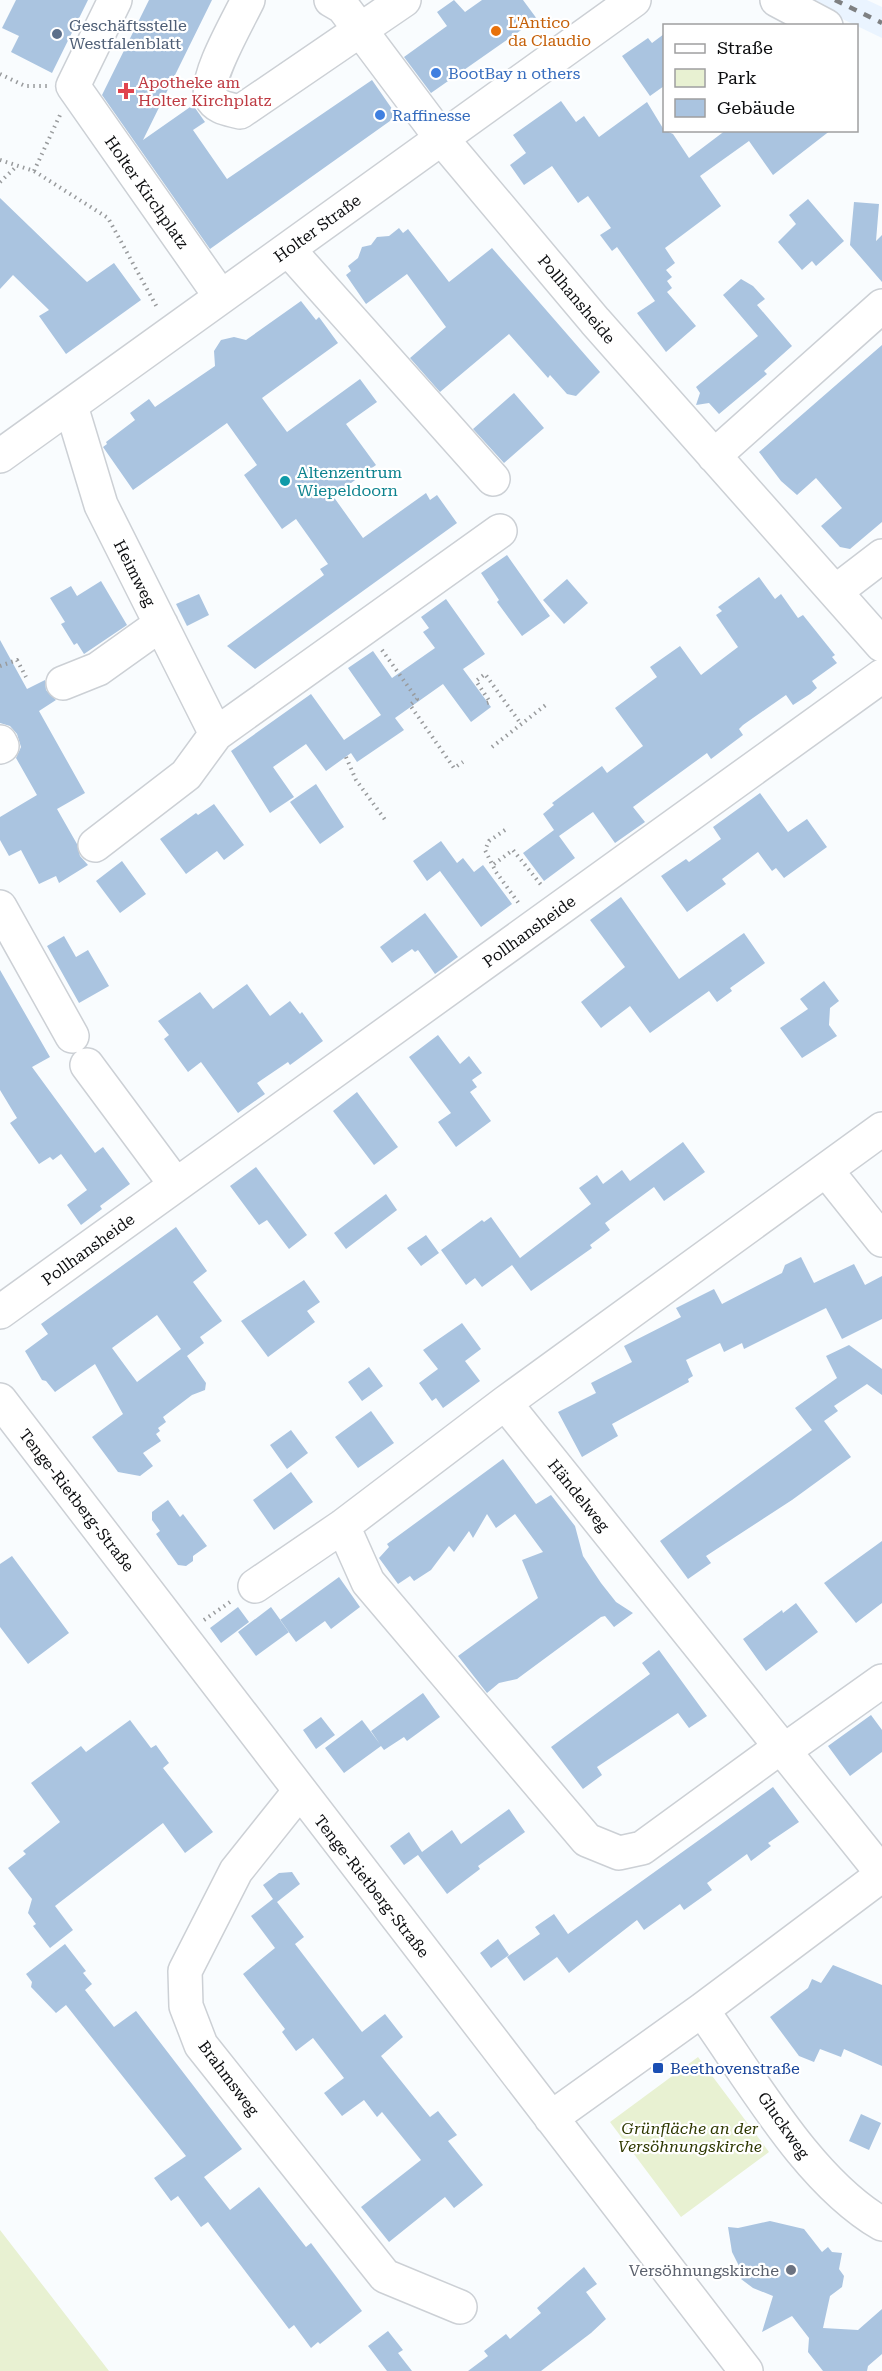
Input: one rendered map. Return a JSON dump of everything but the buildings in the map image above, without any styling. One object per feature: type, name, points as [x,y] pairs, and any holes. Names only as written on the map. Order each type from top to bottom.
[{"type":"street","points":[[73,86],[115,0]]},
{"type":"street","points":[[248,0],[210,81],[212,97],[222,108],[240,112],[404,0]]},
{"type":"street","name":"Pollhansheide","points":[[331,0],[343,7],[442,139],[595,321],[882,645]]},
{"type":"street","name":"Holter Straße","points":[[0,456],[634,0]]},
{"type":"street","points":[[777,0],[822,24]]},
{"type":"street","name":"Holter Kirchplatz","points":[[73,86],[220,297]]},
{"type":"street","points":[[288,249],[493,479]]},
{"type":"street","points":[[714,456],[882,306]]},
{"type":"street","name":"Heimweg","points":[[71,406],[101,504],[216,734]]},
{"type":"street","points":[[96,845],[186,775],[216,734],[500,531]]},
{"type":"street","points":[[835,592],[882,556]]},
{"type":"street","points":[[63,683],[98,669],[161,624]]},
{"type":"street","name":"Pollhansheide","points":[[0,1312],[882,676]]},
{"type":"street","points":[[0,742],[2,746],[0,747]]},
{"type":"street","points":[[0,907],[72,1036]]},
{"type":"street","points":[[87,1065],[176,1185]]},
{"type":"street","points":[[255,1586],[343,1526],[505,1402],[882,1129]]},
{"type":"street","points":[[826,1170],[882,1240]]},
{"type":"street","name":"Tenge-Rietberg-Straße","points":[[0,1400],[746,2371]]},
{"type":"street","name":"Händelweg","points":[[505,1402],[882,1874]]},
{"type":"street","points":[[343,1526],[368,1582],[587,1840],[619,1852],[642,1848],[882,1681]]},
{"type":"street","name":"Brahmsweg","points":[[299,1792],[236,1871],[185,1971],[186,2006],[201,2045],[385,2276],[460,2307]]},
{"type":"street","points":[[551,2118],[702,2010],[882,1874]]},
{"type":"street","name":"Gluckweg","points":[[702,2010],[811,2163],[860,2211],[882,2224]]},
{"type":"path","points":[[0,74],[25,87],[73,86],[34,171]]},
{"type":"path","points":[[0,160],[34,171],[108,218],[160,312]]},
{"type":"path","points":[[0,182],[17,166]]},
{"type":"path","points":[[366,627],[417,699],[410,705],[454,768],[463,762]]},
{"type":"path","points":[[0,666],[17,660],[26,677]]},
{"type":"path","points":[[488,703],[490,702],[476,681],[485,674],[521,724]]},
{"type":"path","points":[[492,747],[547,704]]},
{"type":"path","points":[[346,757],[356,780],[386,821]]},
{"type":"path","points":[[505,830],[489,841],[485,850],[496,872],[536,926]]},
{"type":"path","points":[[494,864],[513,850],[541,886],[550,880]]},
{"type":"path","points":[[181,1635],[255,1586]]},
{"type":"shaded area","points":[[803,0],[867,0],[882,7],[882,38],[858,26],[858,24],[853,24]]},
{"type":"green space","name":"Grünfläche an der Versöhnungskirche","points":[[698,2057],[769,2152],[681,2217],[610,2122]]},
{"type":"green space","points":[[0,2230],[109,2371],[0,2371]]},
{"type":"railway","points":[[835,0],[882,23]]},
{"type":"place","name":"L'Antico da Claudio","points":[[496,31]]},
{"type":"place","name":"Geschäftsstelle Westfalenblatt","points":[[57,34]]},
{"type":"place","name":"BootBay n others","points":[[436,73]]},
{"type":"place","name":"Apotheke am Holter Kirchplatz","points":[[126,91]]},
{"type":"place","name":"Raffinesse","points":[[380,115]]},
{"type":"place","name":"Altenzentrum Wiepeldoorn","points":[[285,481]]},
{"type":"place","name":"Beethovenstraße","points":[[658,2068]]},
{"type":"place","name":"Versöhnungskirche","points":[[791,2270]]}]
